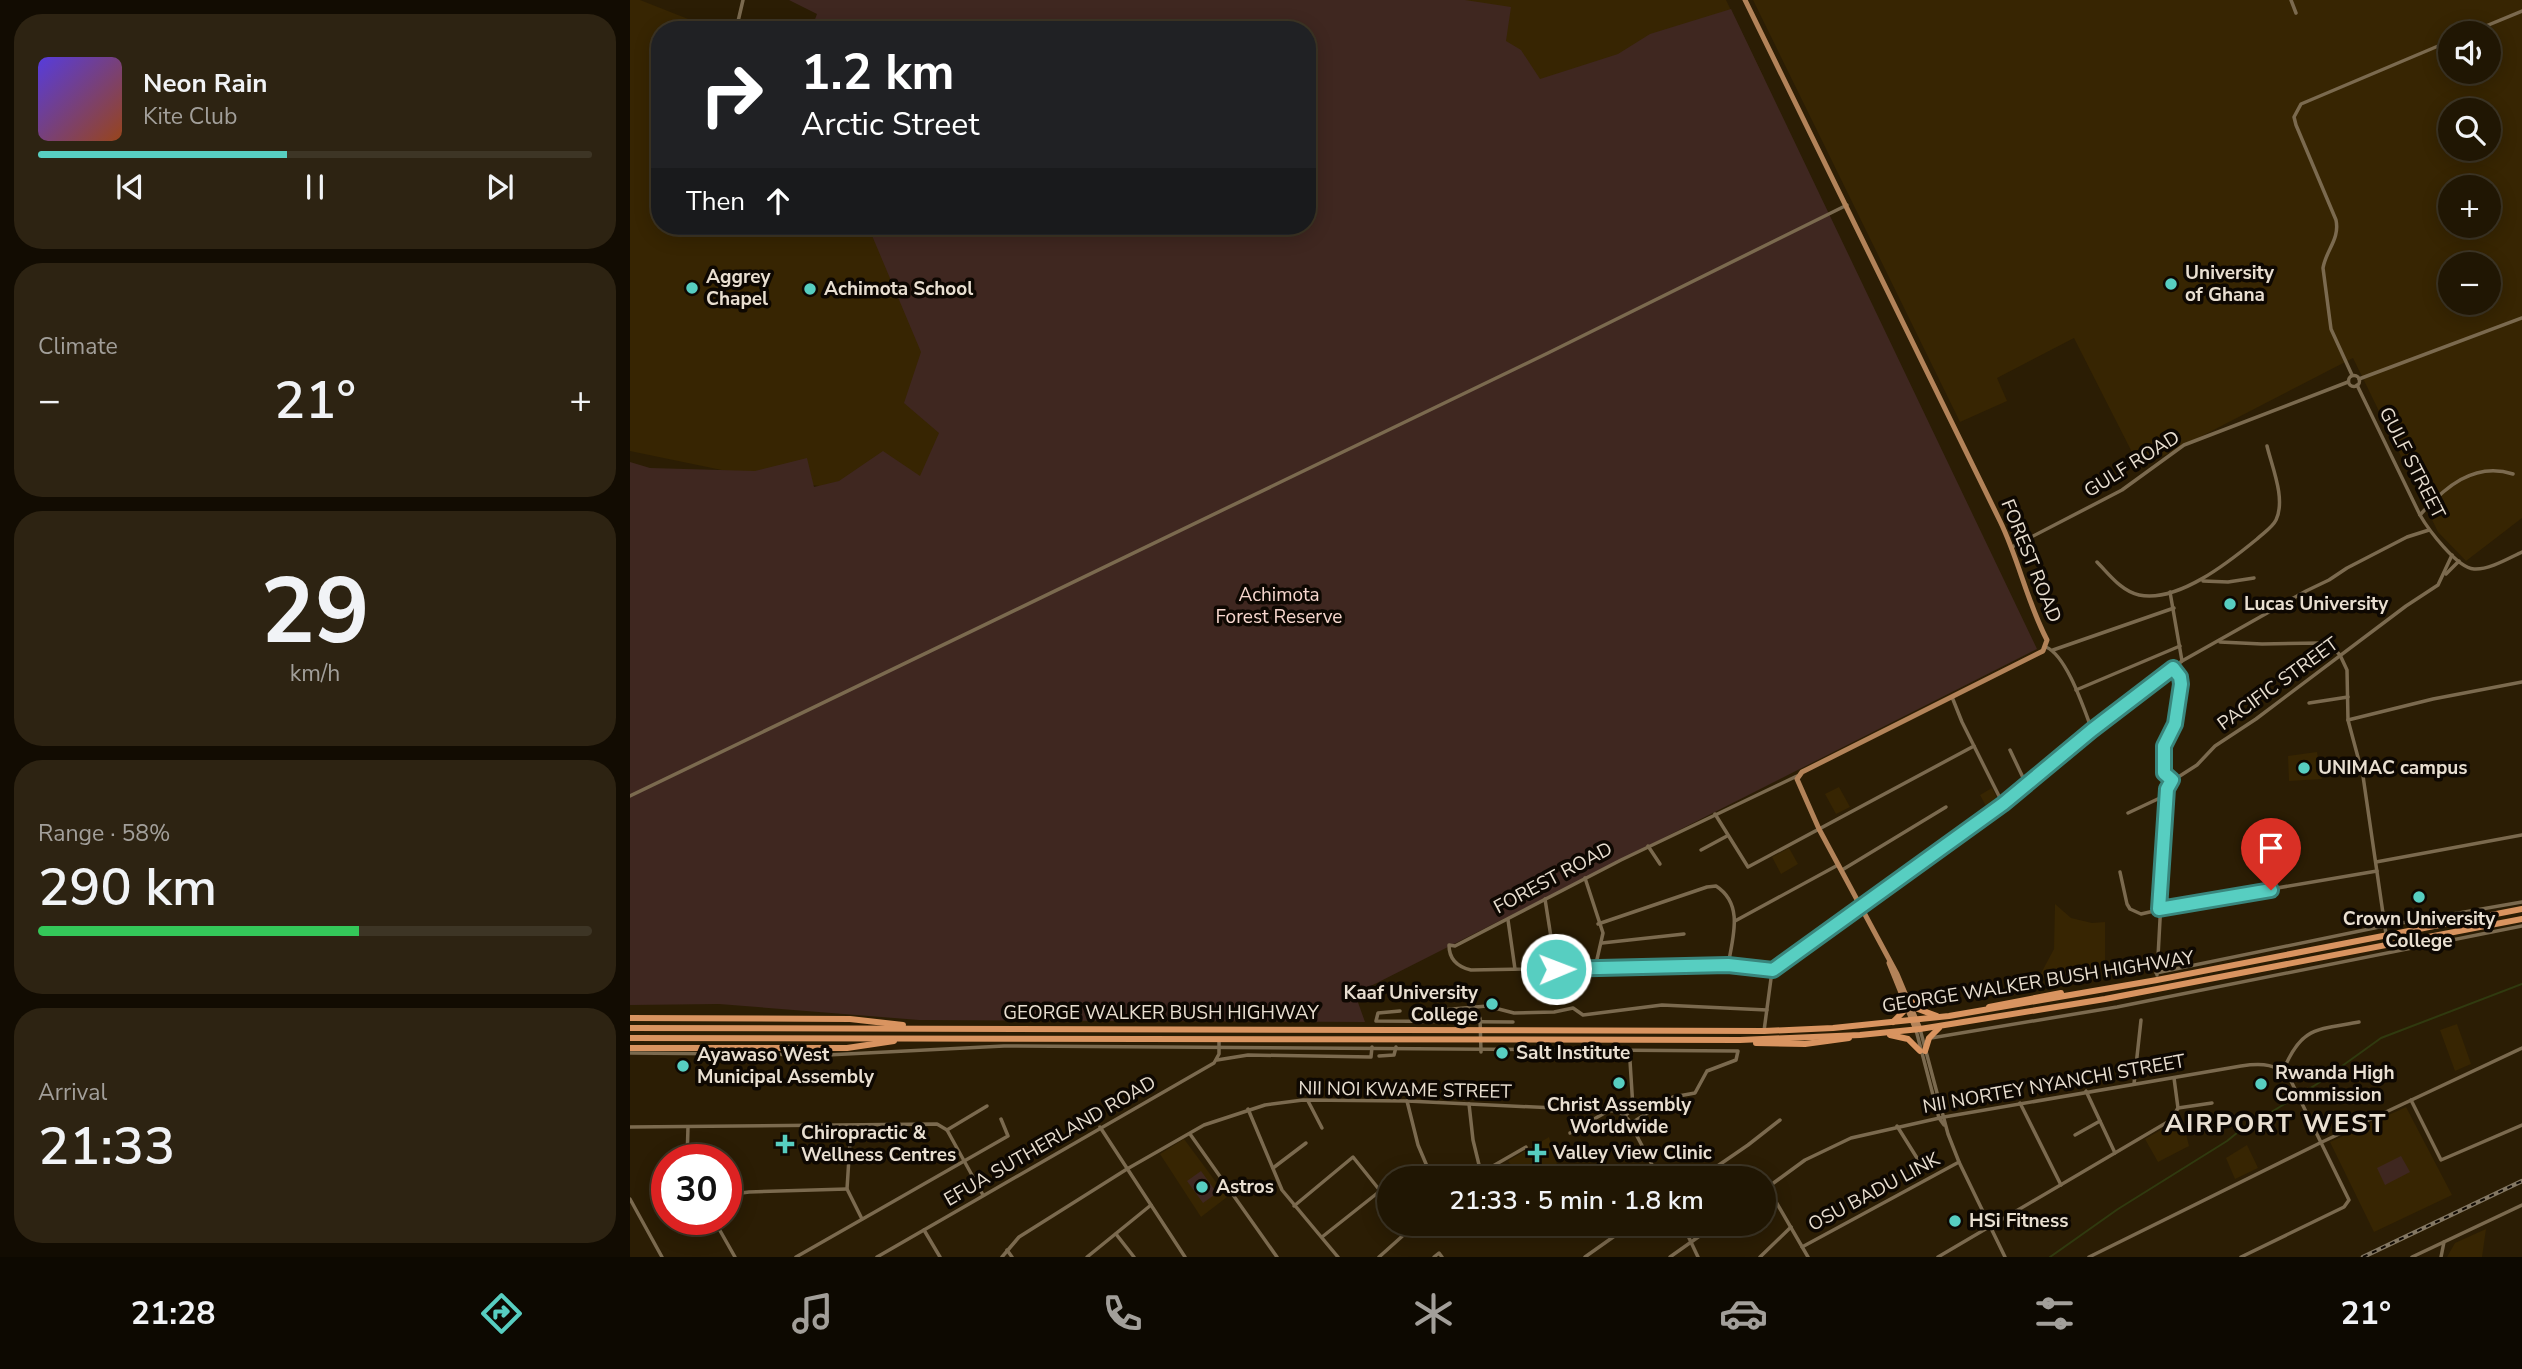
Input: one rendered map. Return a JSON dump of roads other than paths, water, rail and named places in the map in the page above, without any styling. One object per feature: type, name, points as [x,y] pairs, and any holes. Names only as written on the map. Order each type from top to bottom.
[{"type":"highway","name":"GEORGE WALKER BUSH HIGHWAY","points":[[630,1028],[1764,1031],[1892,1023],[1972,1013],[2003,1002],[2059,993],[2084,993],[2157,976],[2386,934],[2482,913],[2522,909]]},
{"type":"highway","name":"GEORGE WALKER BUSH HIGHWAY","points":[[630,1038],[1740,1040],[1766,1045],[1805,1044],[1944,1026],[2105,999],[2522,919]]},
{"type":"highway","points":[[1892,1023],[1908,1002],[1925,1013],[1949,1016]]},
{"type":"highway","points":[[630,1018],[850,1018],[926,1028]]},
{"type":"highway","points":[[1878,1034],[1908,1039],[1922,1051],[1929,1038],[1944,1026]]},
{"type":"highway","points":[[630,1051],[847,1048],[912,1038]]},
{"type":"main road","name":"FOREST ROAD","points":[[1745,0],[2012,547],[2035,617],[2046,640],[2046,647],[1797,776]]},
{"type":"main road","points":[[1797,776],[1798,787],[1888,960],[1918,1029]]},
{"type":"street","points":[[738,21],[743,0]]},
{"type":"street","points":[[2291,0],[2296,13]]},
{"type":"street","points":[[2497,21],[2522,10]]},
{"type":"street","points":[[2359,379],[2352,375],[2331,329],[2323,268],[2338,229],[2295,125],[2296,111],[2301,104],[2438,46]]},
{"type":"street","points":[[630,796],[1548,354],[1847,205]]},
{"type":"street","points":[[2359,379],[2522,318]]},
{"type":"street","points":[[2352,375],[2348,382],[2352,386],[2357,385],[2359,379]]},
{"type":"street","name":"GULF ROAD","points":[[2012,547],[2122,490],[2184,445],[2348,382]]},
{"type":"street","name":"GULF STREET","points":[[2357,385],[2420,515],[2429,530],[2459,561]]},
{"type":"street","points":[[2097,562],[2129,591],[2151,596],[2201,580],[2242,551],[2276,520],[2279,508],[2277,486],[2267,446]]},
{"type":"street","points":[[2420,515],[2458,479],[2498,470],[2512,474]]},
{"type":"street","points":[[1508,920],[1515,969],[1728,965],[1773,970],[2028,786],[2092,730],[2182,661],[2347,568],[2407,537],[2429,530]]},
{"type":"street","points":[[2459,561],[2475,569],[2522,553]]},
{"type":"street","name":"PACIFIC STREET","points":[[2128,813],[2162,797],[2172,780],[2197,765],[2215,746],[2247,726],[2438,585],[2452,555]]},
{"type":"street","name":"PACIFIC STREET","points":[[2444,575],[2459,561]]},
{"type":"street","points":[[2201,580],[2228,582],[2254,578]]},
{"type":"street","points":[[2170,592],[2182,661]]},
{"type":"street","points":[[2053,650],[2174,608]]},
{"type":"street","points":[[2214,643],[2322,643],[2331,646],[2340,655],[2347,670],[2348,720],[2363,776],[2386,934]]},
{"type":"street","points":[[2076,690],[2180,646]]},
{"type":"street","points":[[2046,647],[2053,650],[2076,690],[2092,730]]},
{"type":"street","points":[[2172,780],[2164,773],[2163,761],[2164,746],[2175,724],[2181,684],[2180,677],[2173,668]]},
{"type":"street","points":[[2348,720],[2433,699],[2522,682]]},
{"type":"street","points":[[1952,697],[2003,804]]},
{"type":"street","points":[[2309,703],[2348,697]]},
{"type":"street","points":[[1715,814],[1748,867],[1974,746]]},
{"type":"street","points":[[2010,750],[2028,786]]},
{"type":"street","name":"FOREST ROAD","points":[[1515,969],[1466,969],[1451,957],[1449,945],[1455,946],[1648,846],[1797,776]]},
{"type":"street","points":[[2167,789],[2157,976],[2384,926],[2482,913],[2522,902]]},
{"type":"street","points":[[1735,921],[1841,867],[1946,807]]},
{"type":"street","points":[[2376,862],[2522,835]]},
{"type":"street","points":[[1701,850],[1727,836]]},
{"type":"street","points":[[1648,846],[1660,864]]},
{"type":"street","points":[[2120,872],[2130,909],[2141,914],[2377,871]]},
{"type":"street","points":[[1584,878],[1603,933],[1595,968]]},
{"type":"street","points":[[1598,924],[1716,886],[1733,905],[1735,921],[1728,965]]},
{"type":"street","points":[[1545,899],[1556,969]]},
{"type":"street","points":[[1929,1038],[2117,1007],[2522,926]]},
{"type":"street","points":[[1602,943],[1684,934]]},
{"type":"street","points":[[1764,1031],[1773,970]]},
{"type":"street","points":[[1422,1022],[1425,1013],[1487,1006],[1514,1013],[1554,1012],[1569,1008],[1580,1014],[1662,1005],[1767,1010]]},
{"type":"street","points":[[1400,1011],[1378,1013],[1376,1021],[1513,1022]]},
{"type":"street","points":[[1513,1031],[1514,1013]]},
{"type":"street","points":[[1480,1018],[1481,1052]]},
{"type":"street","points":[[2134,1084],[2141,1020]]},
{"type":"street","points":[[2241,1257],[2347,1205],[2347,1194],[2297,1092],[2283,1071],[2292,1050],[2308,1034],[2359,1022]]},
{"type":"street","points":[[1918,1029],[1938,1118],[1945,1127],[2005,1257]]},
{"type":"street","points":[[1219,1038],[1217,1060],[1248,1055],[1371,1057],[1372,1047]]},
{"type":"street","points":[[630,1051],[827,1055],[969,1046],[1738,1051],[1736,1060],[1707,1071],[1695,1093],[1673,1097],[1630,1124]]},
{"type":"street","points":[[1334,1047],[1335,1057]]},
{"type":"street","points":[[1378,1056],[1394,1055],[1395,1047]]},
{"type":"street","points":[[2089,1257],[2322,1142],[2522,1048]]},
{"type":"street","points":[[1922,1051],[1944,1116],[1945,1127]]},
{"type":"street","name":"EFUA SUTHERLAND ROAD","points":[[877,1257],[1217,1060]]},
{"type":"street","points":[[1630,1061],[1633,1108],[1625,1116],[1653,1166]]},
{"type":"street","name":"NII NORTEY NYANCHI STREET","points":[[1776,1182],[1805,1160],[1839,1143],[1897,1126],[2253,1064],[2268,1065],[2283,1071]]},
{"type":"street","points":[[1938,1257],[2171,1120],[2178,1108],[2174,1077]]},
{"type":"street","points":[[2086,1091],[2115,1153]]},
{"type":"street","points":[[2410,1100],[2441,1160],[2522,1125]]},
{"type":"street","points":[[1308,1101],[1322,1128]]},
{"type":"street","name":"NII NOI KWAME STREET","points":[[1002,1257],[1019,1237],[1127,1169],[1216,1120],[1265,1105],[1308,1101],[1407,1101],[1611,1110],[1625,1116]]},
{"type":"street","points":[[1407,1101],[1418,1145],[1427,1166]]},
{"type":"street","points":[[2020,1103],[2060,1185]]},
{"type":"street","points":[[2178,1108],[2212,1103]]},
{"type":"street","points":[[1469,1104],[1479,1166]]},
{"type":"street","points":[[947,1130],[987,1106]]},
{"type":"street","points":[[1248,1109],[1282,1190],[1338,1257]]},
{"type":"street","points":[[1570,1133],[1611,1110]]},
{"type":"street","points":[[796,1257],[1008,1136],[1001,1119]]},
{"type":"street","points":[[1717,1166],[1780,1119]]},
{"type":"street","points":[[2076,1135],[2100,1121]]},
{"type":"street","points":[[630,1127],[937,1124],[947,1130],[983,1195]]},
{"type":"street","points":[[851,1126],[847,1189],[862,1219]]},
{"type":"street","points":[[1897,1126],[1922,1166]]},
{"type":"street","points":[[687,1144],[688,1127]]},
{"type":"street","points":[[1100,1127],[1185,1257]]},
{"type":"street","points":[[1190,1133],[1277,1257]]},
{"type":"street","points":[[1273,1168],[1306,1143]]},
{"type":"street","points":[[1493,1166],[1526,1147]]},
{"type":"street","points":[[1294,1206],[1353,1157],[1377,1187]]},
{"type":"street","name":"OSU BADU LINK","points":[[1802,1247],[1959,1162]]},
{"type":"street","points":[[742,1193],[847,1189]]},
{"type":"street","points":[[1322,1237],[1377,1193]]},
{"type":"street","points":[[630,1199],[662,1257]]},
{"type":"street","points":[[1776,1204],[1808,1257]]},
{"type":"street","points":[[1087,1257],[1151,1205]]},
{"type":"street","points":[[2412,1257],[2522,1205]]},
{"type":"street","points":[[1760,1257],[1791,1227]]},
{"type":"street","points":[[924,1230],[940,1257]]},
{"type":"street","points":[[1116,1233],[1134,1257]]},
{"type":"street","points":[[723,1235],[735,1257]]},
{"type":"street","points":[[1379,1257],[1402,1236]]},
{"type":"street","points":[[1584,1257],[1614,1236]]},
{"type":"street","points":[[1688,1236],[1698,1257]]},
{"type":"street","points":[[1670,1257],[1700,1236]]},
{"type":"street","points":[[2441,1257],[2444,1242]]},
{"type":"street","points":[[1007,1250],[1012,1257]]},
{"type":"street","points":[[1434,1257],[1439,1252],[1443,1257]]},
{"type":"waterway","points":[[2050,1257],[2118,1209],[2227,1141],[2248,1124],[2317,1084],[2381,1038],[2522,984]]},
{"type":"railway","points":[[2363,1257],[2522,1181]]},
{"type":"place","name":"University of Ghana","points":[[2171,284]]},
{"type":"place","name":"Aggrey Chapel","points":[[692,288]]},
{"type":"place","name":"Achimota School","points":[[810,289]]},
{"type":"place","name":"Lucas University","points":[[2230,604]]},
{"type":"place","name":"UNIMAC campus","points":[[2304,768]]},
{"type":"place","name":"Crown University College","points":[[2419,897]]},
{"type":"place","name":"Kaaf University College","points":[[1492,1004]]},
{"type":"place","name":"Salt Institute","points":[[1502,1053]]},
{"type":"place","name":"Ayawaso West Municipal Assembly","points":[[683,1066]]},
{"type":"place","name":"Christ Assembly Worldwide","points":[[1619,1083]]},
{"type":"place","name":"Rwanda High Commission","points":[[2261,1084]]},
{"type":"place","name":"Chiropractic & Wellness Centres","points":[[785,1144]]},
{"type":"place","name":"Valley View Clinic","points":[[1537,1153]]},
{"type":"place","name":"Astros","points":[[1202,1187]]},
{"type":"place","name":"HSi Fitness","points":[[1955,1221]]},
{"type":"district","name":"AIRPORT WEST","points":[[2276,1123]]},
{"type":"park label","name":"Achimota Forest Reserve","points":[[1279,606]]}]
